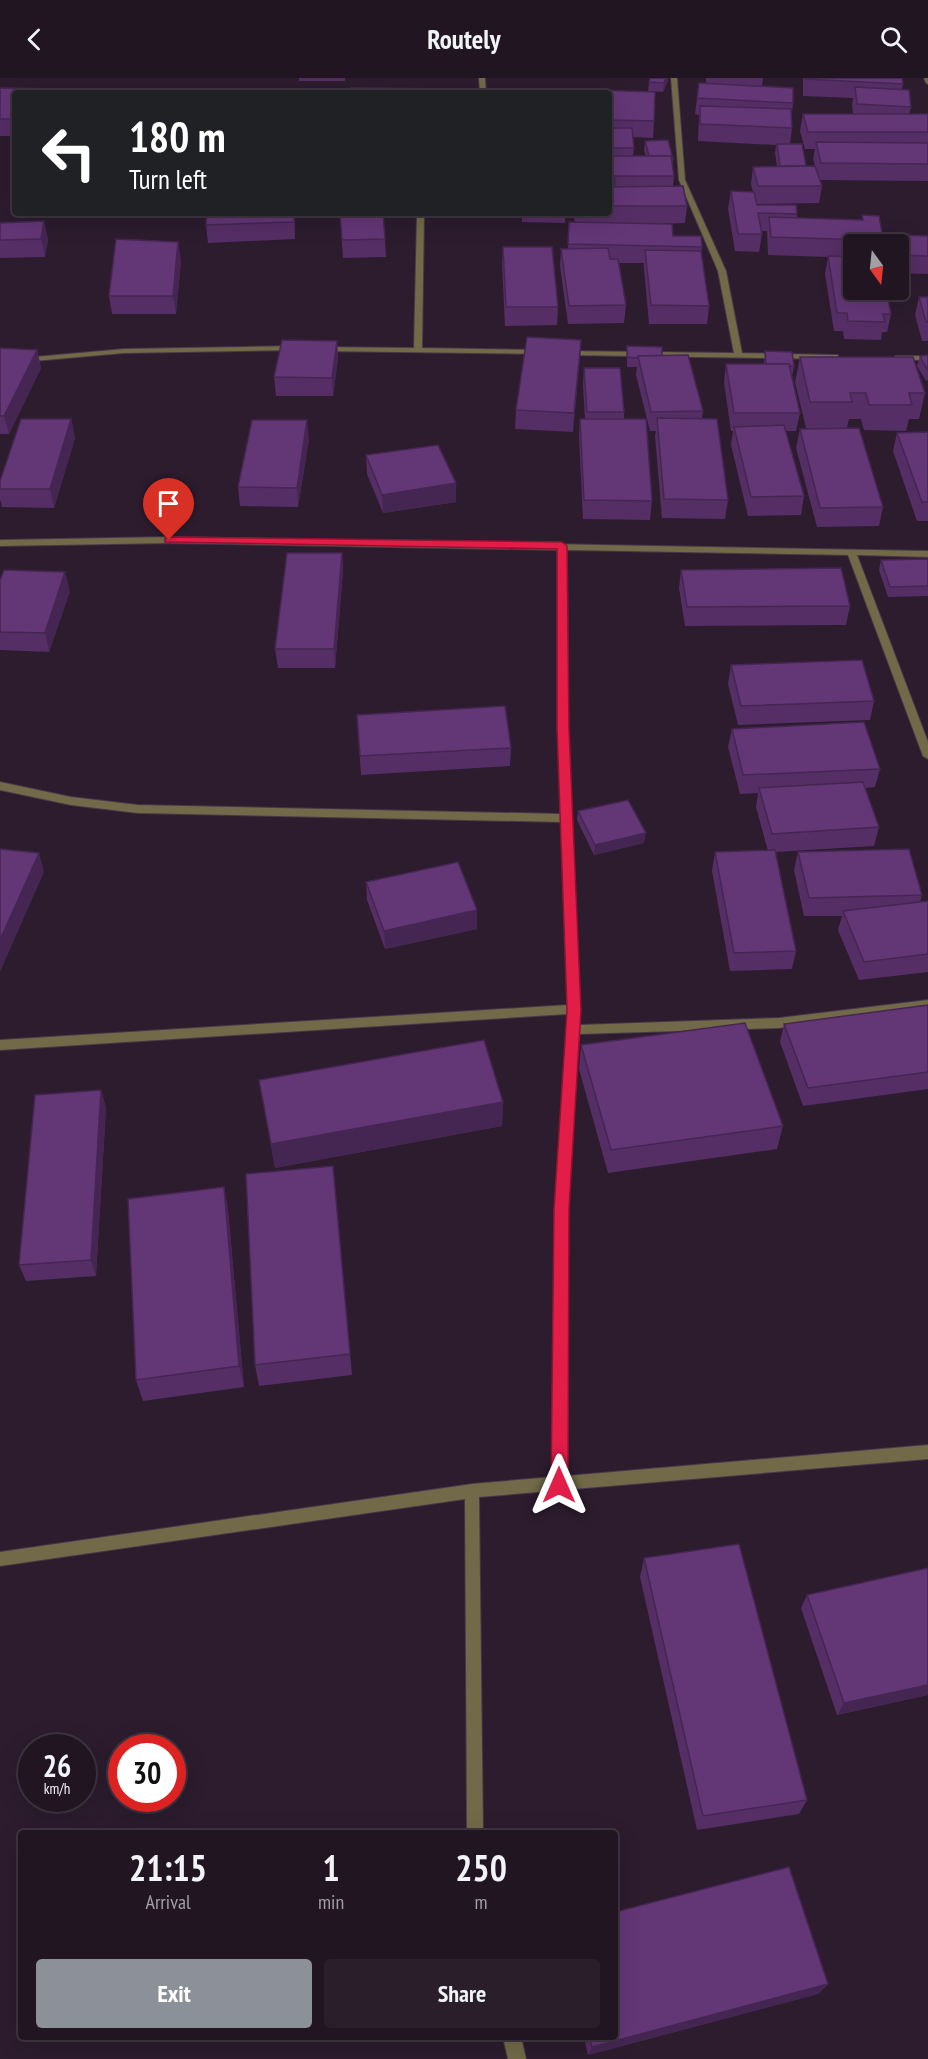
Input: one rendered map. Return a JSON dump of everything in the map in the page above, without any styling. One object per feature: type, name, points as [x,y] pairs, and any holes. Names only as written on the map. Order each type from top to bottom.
[{"type":"street","points":[[674,78],[682,180],[722,271],[738,355]]},
{"type":"street","points":[[418,350],[420,216]]},
{"type":"street","points":[[0,363],[124,351],[301,348]]},
{"type":"street","points":[[312,348],[548,352]]},
{"type":"street","points":[[560,352],[845,357]]},
{"type":"street","points":[[892,358],[928,358]]},
{"type":"street","points":[[0,543],[169,540],[928,554]]},
{"type":"street","points":[[559,1485],[561,1209],[574,1010],[567,818],[562,546]]},
{"type":"street","points":[[852,553],[928,756]]},
{"type":"street","points":[[0,786],[71,801],[138,808],[567,818]]},
{"type":"street","points":[[573,1030],[779,1023],[928,1004]]},
{"type":"street","points":[[0,1045],[574,1010]]},
{"type":"street","points":[[0,1559],[472,1491],[928,1452]]},
{"type":"street","points":[[472,1491],[475,1830]]},
{"type":"street","points":[[513,2040],[517,2059]]},
{"type":"building","points":[[650,78],[666,78],[664,83],[649,82]]},
{"type":"building","points":[[902,78],[903,84],[805,79]]},
{"type":"building","points":[[699,83],[793,88],[793,103],[697,98]]},
{"type":"building","points":[[855,87],[909,90],[911,107],[857,104]]},
{"type":"building","points":[[0,88],[59,89],[12,90],[12,119],[0,119]]},
{"type":"building","points":[[351,88],[458,89],[458,90],[351,90]]},
{"type":"building","points":[[612,91],[655,92],[654,121],[612,120]]},
{"type":"building","points":[[700,106],[791,109],[792,128],[700,124]]},
{"type":"building","points":[[803,114],[928,114],[928,132],[808,132]]},
{"type":"building","points":[[612,128],[632,128],[634,148],[612,148]]},
{"type":"building","points":[[668,140],[673,159],[671,156],[649,156],[645,141]]},
{"type":"building","points":[[816,142],[928,143],[928,164],[821,163]]},
{"type":"building","points":[[777,144],[802,144],[806,166],[780,166]]},
{"type":"building","points":[[612,156],[671,156],[674,176],[614,176],[615,184],[612,184]]},
{"type":"building","points":[[815,166],[822,186],[758,186],[753,167]]},
{"type":"building","points":[[683,186],[687,206],[612,206],[612,187]]},
{"type":"building","points":[[731,191],[754,192],[757,205],[796,205],[797,214],[758,213],[762,234],[738,234]]},
{"type":"building","points":[[862,215],[879,216],[882,234],[843,234],[843,239],[771,237],[769,217],[863,220]]},
{"type":"building","points":[[207,216],[294,216],[294,222],[206,225]]},
{"type":"building","points":[[340,216],[383,216],[385,239],[342,240]]},
{"type":"building","points":[[44,221],[41,239],[0,240],[0,223]]},
{"type":"building","points":[[569,222],[672,224],[673,236],[701,236],[702,247],[568,244]]},
{"type":"building","points":[[909,235],[928,236],[928,256],[909,255]]},
{"type":"building","points":[[116,239],[178,242],[173,296],[109,296]]},
{"type":"building","points":[[503,247],[552,247],[558,307],[506,307]]},
{"type":"building","points":[[608,248],[610,259],[618,259],[626,305],[569,306],[561,249]]},
{"type":"building","points":[[645,250],[701,251],[709,306],[651,305]]},
{"type":"building","points":[[828,256],[843,257],[843,300],[888,300],[891,314],[883,314],[885,322],[848,321],[847,313],[837,313]]},
{"type":"building","points":[[919,297],[928,297],[928,322],[926,322]]},
{"type":"building","points":[[527,337],[581,340],[574,413],[516,410]]},
{"type":"building","points":[[282,340],[337,341],[332,378],[274,377]]},
{"type":"building","points":[[627,346],[662,347],[662,356],[627,357]]},
{"type":"building","points":[[0,348],[37,350],[4,416],[0,416]]},
{"type":"building","points":[[765,351],[792,352],[794,366],[766,364]]},
{"type":"building","points":[[688,355],[703,411],[651,412],[638,356]]},
{"type":"building","points":[[928,355],[928,371],[920,356]]},
{"type":"building","points":[[800,357],[913,357],[925,393],[909,393],[912,405],[869,405],[866,393],[850,393],[852,402],[810,402]]},
{"type":"building","points":[[726,364],[789,364],[800,413],[734,413]]},
{"type":"building","points":[[584,368],[620,368],[624,412],[587,412]]},
{"type":"building","points":[[657,418],[717,419],[728,500],[664,499]]},
{"type":"building","points":[[21,419],[71,419],[50,489],[0,489],[0,481]]},
{"type":"building","points":[[580,419],[646,419],[652,501],[584,500]]},
{"type":"building","points":[[252,420],[307,420],[297,488],[238,487]]},
{"type":"building","points":[[784,425],[804,496],[751,497],[734,427]]},
{"type":"building","points":[[859,428],[883,507],[820,508],[800,429]]},
{"type":"building","points":[[928,432],[928,502],[922,502],[897,433]]},
{"type":"building","points":[[438,445],[456,483],[382,495],[366,455]]},
{"type":"building","points":[[287,553],[342,553],[334,649],[275,649]]},
{"type":"building","points":[[928,559],[928,586],[890,587],[881,560]]},
{"type":"building","points":[[841,568],[850,606],[687,607],[681,570]]},
{"type":"building","points":[[4,570],[65,572],[45,633],[0,632],[0,580]]},
{"type":"building","points":[[862,660],[874,701],[741,706],[731,665]]},
{"type":"building","points":[[505,706],[511,748],[360,756],[357,715]]},
{"type":"building","points":[[864,722],[880,769],[743,775],[732,729]]},
{"type":"building","points":[[863,782],[879,827],[772,834],[759,788]]},
{"type":"building","points":[[628,800],[646,833],[595,845],[578,811]]},
{"type":"building","points":[[0,849],[39,853],[0,940]]},
{"type":"building","points":[[909,849],[922,895],[809,898],[798,852]]},
{"type":"building","points":[[775,850],[796,951],[734,953],[715,852]]},
{"type":"building","points":[[458,862],[477,910],[384,931],[366,882]]},
{"type":"building","points":[[928,901],[928,954],[864,962],[843,911]]},
{"type":"building","points":[[928,1005],[928,1072],[808,1088],[784,1024]]},
{"type":"building","points":[[745,1023],[783,1126],[611,1150],[581,1045]]},
{"type":"building","points":[[484,1040],[503,1102],[271,1144],[259,1080]]},
{"type":"building","points":[[101,1090],[91,1260],[19,1265],[35,1095]]},
{"type":"building","points":[[333,1166],[350,1354],[255,1365],[246,1174]]},
{"type":"building","points":[[224,1187],[239,1366],[136,1380],[128,1199]]},
{"type":"building","points":[[739,1544],[807,1800],[703,1816],[644,1558]]},
{"type":"building","points":[[928,1568],[928,1685],[844,1703],[807,1595]]},
{"type":"building","points":[[789,1867],[828,1984],[592,2047],[590,2040],[618,2040],[618,1911]]},
{"type":"route","points":[[169,540],[562,546],[563,729],[574,1010],[561,1209],[559,1485]]}]
